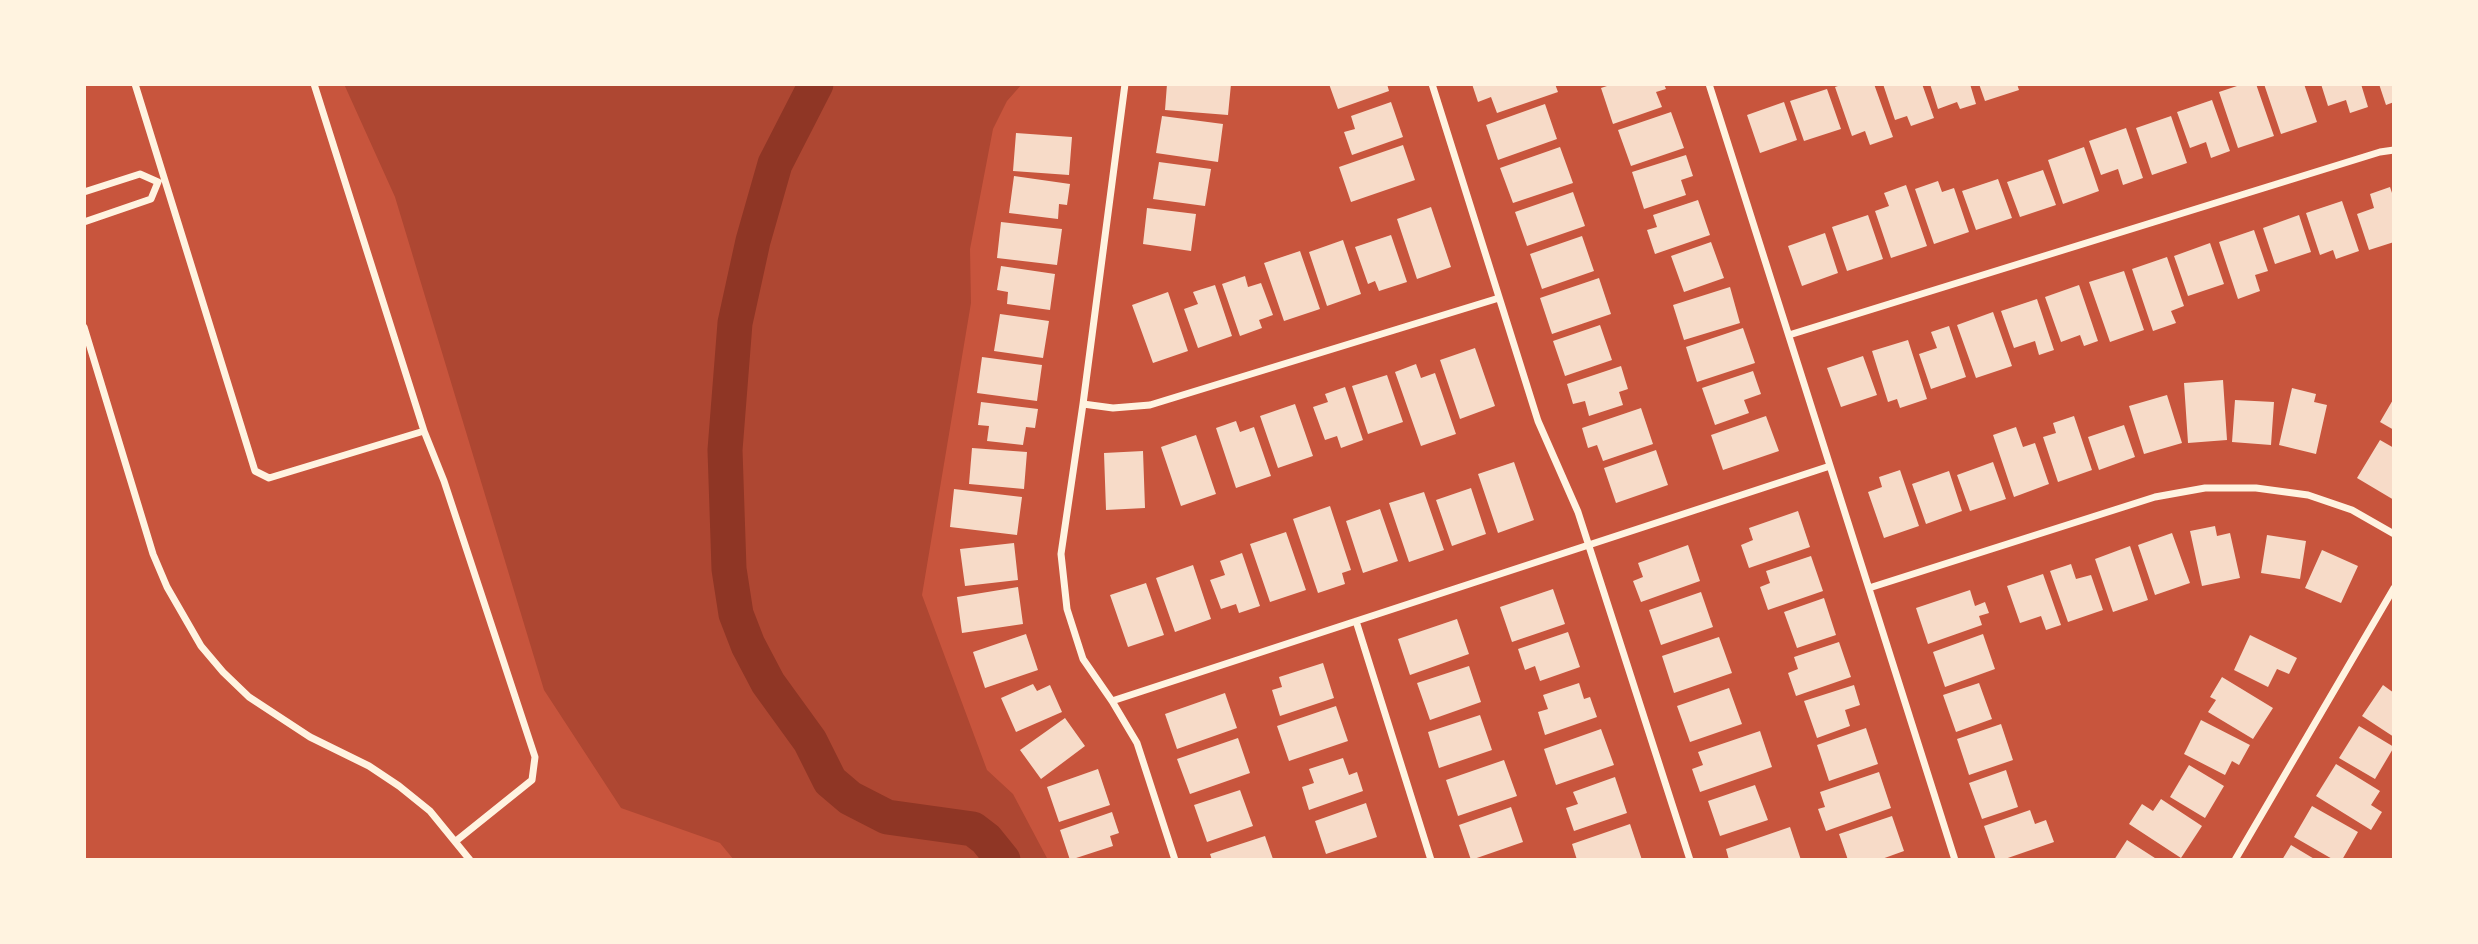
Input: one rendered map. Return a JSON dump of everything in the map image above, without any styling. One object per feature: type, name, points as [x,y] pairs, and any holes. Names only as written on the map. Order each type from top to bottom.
[{"type":"street","points":[[135,84],[162,181],[255,471],[269,478],[424,431]]},
{"type":"street","points":[[314,84],[424,431],[444,481],[535,757],[532,780],[456,841]]},
{"type":"street","points":[[1125,84],[1061,554],[1067,609],[1083,659],[1137,743],[1175,860]]},
{"type":"street","points":[[1432,84],[1538,421],[1578,512],[1690,860]]},
{"type":"street","points":[[1709,84],[1955,860]]},
{"type":"street","points":[[1789,335],[2380,152],[2394,150]]},
{"type":"street","points":[[84,192],[140,174],[162,181]]},
{"type":"street","points":[[84,222],[151,199],[162,181]]},
{"type":"street","points":[[1083,404],[1113,408],[1150,405],[1499,298]]},
{"type":"street","points":[[84,327],[153,554],[172,597],[201,646],[249,697],[310,737],[369,766],[430,811],[470,860]]},
{"type":"street","points":[[1112,701],[1830,466]]},
{"type":"street","points":[[1869,588],[2155,497],[2205,488],[2256,488],[2308,495],[2352,510],[2394,534]]},
{"type":"street","points":[[2235,860],[2394,588]]},
{"type":"street","points":[[1356,621],[1431,860]]},
{"type":"shaded area","points":[[344,84],[1022,84],[1007,101],[993,129],[970,249],[971,303],[922,595],[987,770],[1013,794],[1048,860],[734,860],[720,843],[621,808],[544,690],[395,197]]},
{"type":"building","points":[[1167,84],[1231,84],[1228,115],[1165,110]]},
{"type":"building","points":[[1329,84],[1387,84],[1389,91],[1338,109]]},
{"type":"building","points":[[1472,84],[1555,84],[1558,92],[1497,113],[1491,97],[1478,102]]},
{"type":"building","points":[[1613,84],[1664,84],[1666,89],[1656,92],[1662,107],[1613,124],[1601,88]]},
{"type":"building","points":[[1844,84],[1874,84],[1893,137],[1870,145],[1865,131],[1852,136],[1835,87]]},
{"type":"building","points":[[1883,84],[1922,84],[1934,118],[1911,126],[1907,116],[1895,120]]},
{"type":"building","points":[[1930,84],[1970,84],[1976,104],[1960,109],[1957,102],[1938,109]]},
{"type":"building","points":[[1979,84],[2017,84],[2019,90],[1985,101]]},
{"type":"building","points":[[2243,84],[2256,84],[2274,136],[2238,148],[2219,92]]},
{"type":"building","points":[[2264,84],[2304,84],[2317,122],[2281,134]]},
{"type":"building","points":[[2321,84],[2361,84],[2368,107],[2350,113],[2346,100],[2328,106]]},
{"type":"building","points":[[2379,84],[2394,84],[2394,102],[2386,105]]},
{"type":"building","points":[[1827,89],[1841,129],[1804,141],[1790,101]]},
{"type":"building","points":[[2212,100],[2230,151],[2211,158],[2206,142],[2190,148],[2177,112]]},
{"type":"building","points":[[1391,102],[1403,137],[1352,155],[1344,132],[1355,129],[1351,116]]},
{"type":"building","points":[[1784,102],[1797,140],[1760,153],[1747,115]]},
{"type":"building","points":[[1545,104],[1557,139],[1498,160],[1486,125]]},
{"type":"building","points":[[1671,112],[1684,148],[1631,166],[1618,130]]},
{"type":"building","points":[[1162,116],[1223,124],[1218,162],[1156,153]]},
{"type":"building","points":[[2171,116],[2187,163],[2152,175],[2136,128]]},
{"type":"building","points":[[2126,128],[2143,178],[2123,185],[2118,169],[2101,175],[2089,141]]},
{"type":"building","points":[[1016,133],[1072,137],[1069,175],[1013,171]]},
{"type":"building","points":[[1403,145],[1415,180],[1351,202],[1339,167]]},
{"type":"building","points":[[1560,147],[1573,183],[1513,203],[1500,168]]},
{"type":"building","points":[[2084,147],[2099,191],[2063,204],[2048,160]]},
{"type":"building","points":[[1686,155],[1693,176],[1681,180],[1686,195],[1644,209],[1632,172]]},
{"type":"building","points":[[1159,162],[1211,169],[1205,206],[1153,199]]},
{"type":"building","points":[[2043,170],[2056,205],[2020,217],[2007,182]]},
{"type":"building","points":[[1014,176],[1070,184],[1067,205],[1059,204],[1058,219],[1009,213]]},
{"type":"building","points":[[1998,179],[2012,218],[1976,230],[1962,191]]},
{"type":"building","points":[[1938,181],[1942,192],[1954,188],[1969,232],[1934,244],[1915,189]]},
{"type":"building","points":[[1906,185],[1927,246],[1891,258],[1875,211],[1889,206],[1884,193]]},
{"type":"building","points":[[2390,187],[2394,199],[2394,242],[2369,250],[2357,214],[2374,208],[2370,194]]},
{"type":"building","points":[[1573,192],[1585,226],[1527,246],[1515,212]]},
{"type":"building","points":[[1698,200],[1710,235],[1655,254],[1647,230],[1657,227],[1653,215]]},
{"type":"building","points":[[2342,201],[2359,251],[2336,259],[2333,250],[2320,255],[2306,213]]},
{"type":"building","points":[[1431,207],[1451,267],[1417,279],[1397,219]]},
{"type":"building","points":[[1147,208],[1196,214],[1191,251],[1143,244]]},
{"type":"building","points":[[1868,215],[1883,259],[1847,271],[1832,227]]},
{"type":"building","points":[[2299,215],[2311,252],[2275,264],[2263,228]]},
{"type":"building","points":[[1001,222],[1062,229],[1057,265],[997,258]]},
{"type":"building","points":[[2254,230],[2268,271],[2255,275],[2260,291],[2238,299],[2219,242]]},
{"type":"building","points":[[1825,233],[1838,273],[1802,286],[1788,246]]},
{"type":"building","points":[[1391,235],[1407,282],[1379,291],[1375,281],[1368,284],[1355,247]]},
{"type":"building","points":[[1582,236],[1594,271],[1542,289],[1530,254]]},
{"type":"building","points":[[1343,240],[1361,294],[1327,306],[1309,252]]},
{"type":"building","points":[[1711,242],[1724,278],[1684,292],[1671,256]]},
{"type":"building","points":[[2210,243],[2224,284],[2188,296],[2174,256]]},
{"type":"building","points":[[1300,251],[1320,309],[1284,321],[1264,263]]},
{"type":"building","points":[[2167,257],[2184,306],[2171,311],[2176,323],[2153,331],[2132,269]]},
{"type":"building","points":[[1001,266],[1055,274],[1050,310],[1007,304],[1008,292],[997,290]]},
{"type":"building","points":[[2124,271],[2144,330],[2110,342],[2089,282]]},
{"type":"building","points":[[1245,276],[1248,287],[1261,283],[1273,315],[1259,320],[1262,328],[1240,336],[1222,284]]},
{"type":"building","points":[[1599,278],[1611,314],[1552,334],[1540,298]]},
{"type":"building","points":[[1215,285],[1232,336],[1198,348],[1184,309],[1198,304],[1193,292]]},
{"type":"building","points":[[2079,285],[2098,341],[2084,346],[2080,335],[2061,342],[2045,297]]},
{"type":"building","points":[[1730,287],[1740,323],[1684,340],[1673,305]]},
{"type":"building","points":[[1168,292],[1188,351],[1153,363],[1132,305]]},
{"type":"building","points":[[2037,299],[2054,350],[2039,355],[2035,341],[2014,348],[2001,311]]},
{"type":"building","points":[[1993,312],[2012,366],[1976,378],[1957,325]]},
{"type":"building","points":[[1000,314],[1049,321],[1043,358],[994,351]]},
{"type":"building","points":[[1600,325],[1612,360],[1565,376],[1553,341]]},
{"type":"building","points":[[1949,326],[1966,377],[1931,389],[1919,354],[1937,348],[1931,332]]},
{"type":"building","points":[[1743,328],[1755,363],[1697,382],[1686,347]]},
{"type":"building","points":[[1908,340],[1927,399],[1900,408],[1897,399],[1888,402],[1872,351]]},
{"type":"building","points":[[1475,348],[1495,406],[1460,419],[1440,360]]},
{"type":"building","points":[[1863,356],[1877,395],[1841,407],[1827,368]]},
{"type":"building","points":[[982,357],[1042,365],[1037,401],[977,393]]},
{"type":"building","points":[[1416,364],[1421,378],[1435,373],[1456,434],[1421,446],[1395,372]]},
{"type":"building","points":[[1621,366],[1628,389],[1619,392],[1623,405],[1589,416],[1585,401],[1573,404],[1567,384]]},
{"type":"building","points":[[1753,371],[1761,394],[1744,400],[1749,413],[1715,425],[1702,388]]},
{"type":"building","points":[[1387,375],[1403,422],[1368,434],[1352,386]]},
{"type":"building","points":[[2223,380],[2227,440],[2188,443],[2184,383]]},
{"type":"building","points":[[1345,387],[1363,440],[1341,448],[1337,436],[1325,440],[1313,407],[1328,402],[1325,394]]},
{"type":"building","points":[[2292,388],[2316,394],[2314,402],[2327,405],[2316,454],[2279,445]]},
{"type":"building","points":[[2167,395],[2182,443],[2144,454],[2129,406]]},
{"type":"building","points":[[2394,398],[2394,430],[2380,422]]},
{"type":"building","points":[[2235,400],[2274,402],[2271,445],[2232,442]]},
{"type":"building","points":[[981,402],[1038,409],[1035,428],[1026,427],[1023,445],[987,441],[989,426],[978,425]]},
{"type":"building","points":[[1295,404],[1313,456],[1278,468],[1260,416]]},
{"type":"building","points":[[1641,408],[1653,444],[1603,461],[1597,445],[1588,448],[1582,428]]},
{"type":"building","points":[[1766,416],[1779,451],[1723,470],[1711,435]]},
{"type":"building","points":[[2074,416],[2092,470],[2058,482],[2043,437],[2056,433],[2053,423]]},
{"type":"building","points":[[1236,421],[1240,432],[1254,427],[1271,476],[1236,488],[1216,428]]},
{"type":"building","points":[[2124,425],[2135,457],[2099,470],[2088,437]]},
{"type":"building","points":[[2016,427],[2023,447],[2035,443],[2049,484],[2014,497],[1993,435]]},
{"type":"building","points":[[1196,435],[1216,494],[1181,506],[1161,447]]},
{"type":"building","points":[[2380,440],[2394,448],[2394,500],[2357,478]]},
{"type":"building","points":[[972,448],[1027,452],[1024,489],[969,484]]},
{"type":"building","points":[[1656,450],[1668,485],[1616,503],[1604,468]]},
{"type":"building","points":[[1143,451],[1145,508],[1106,510],[1104,453]]},
{"type":"building","points":[[1514,462],[1534,520],[1498,533],[1478,474]]},
{"type":"building","points":[[1993,462],[2006,499],[1970,511],[1957,475]]},
{"type":"building","points":[[1900,470],[1919,526],[1884,538],[1868,492],[1882,487],[1879,477]]},
{"type":"building","points":[[1949,471],[1962,511],[1926,524],[1912,484]]},
{"type":"building","points":[[1471,488],[1486,534],[1452,546],[1436,500]]},
{"type":"building","points":[[954,489],[1022,497],[1017,535],[950,527]]},
{"type":"building","points":[[1424,492],[1444,550],[1409,562],[1389,503]]},
{"type":"building","points":[[1330,506],[1351,570],[1342,573],[1345,584],[1318,593],[1293,519]]},
{"type":"building","points":[[1380,509],[1398,561],[1363,573],[1346,521]]},
{"type":"building","points":[[1798,511],[1810,547],[1749,568],[1741,545],[1753,540],[1749,528]]},
{"type":"building","points":[[2215,526],[2217,536],[2230,533],[2240,578],[2202,586],[2190,531]]},
{"type":"building","points":[[1286,532],[1306,590],[1270,602],[1250,544]]},
{"type":"building","points":[[2172,533],[2190,583],[2155,595],[2138,545]]},
{"type":"building","points":[[2267,535],[2306,541],[2300,579],[2261,573]]},
{"type":"building","points":[[1014,543],[1018,580],[965,586],[960,549]]},
{"type":"building","points":[[1688,545],[1700,581],[1641,602],[1633,581],[1643,577],[1638,563]]},
{"type":"building","points":[[2130,546],[2148,600],[2113,612],[2095,559]]},
{"type":"building","points":[[2322,550],[2358,566],[2341,603],[2305,588]]},
{"type":"building","points":[[1242,553],[1260,606],[1239,613],[1236,604],[1221,609],[1210,580],[1225,575],[1220,561]]},
{"type":"building","points":[[1811,556],[1823,591],[1768,610],[1760,587],[1770,583],[1766,571]]},
{"type":"building","points":[[2071,564],[2076,579],[2091,575],[2103,610],[2068,622],[2050,571]]},
{"type":"building","points":[[1193,565],[1211,619],[1175,632],[1156,578]]},
{"type":"building","points":[[2043,574],[2061,625],[2046,630],[2041,616],[2020,623],[2007,586]]},
{"type":"building","points":[[1146,583],[1164,635],[1128,647],[1110,595]]},
{"type":"building","points":[[1018,587],[1023,624],[962,633],[957,597]]},
{"type":"building","points":[[1553,589],[1565,624],[1512,642],[1500,607]]},
{"type":"building","points":[[1970,590],[1975,606],[1985,602],[1989,613],[1979,616],[1982,625],[1928,644],[1916,608]]},
{"type":"building","points":[[1701,592],[1713,627],[1661,645],[1649,610]]},
{"type":"building","points":[[1824,598],[1836,635],[1797,648],[1784,612]]},
{"type":"building","points":[[1457,619],[1469,654],[1410,675],[1398,639]]},
{"type":"building","points":[[1568,632],[1580,667],[1540,681],[1535,666],[1525,670],[1518,649]]},
{"type":"building","points":[[1026,634],[1038,670],[985,688],[973,652]]},
{"type":"building","points":[[1983,634],[1995,669],[1945,687],[1933,652]]},
{"type":"building","points":[[2250,635],[2297,658],[2289,674],[2277,669],[2268,687],[2234,670]]},
{"type":"building","points":[[1719,637],[1732,673],[1674,693],[1662,656]]},
{"type":"building","points":[[1839,642],[1851,677],[1796,696],[1788,673],[1798,669],[1794,657]]},
{"type":"building","points":[[1323,663],[1334,698],[1280,716],[1272,690],[1282,687],[1279,677]]},
{"type":"building","points":[[1469,666],[1481,702],[1430,720],[1417,683]]},
{"type":"building","points":[[2222,677],[2273,708],[2253,739],[2208,712],[2216,700],[2210,697]]},
{"type":"building","points":[[1579,683],[1584,699],[1590,697],[1597,717],[1545,735],[1538,712],[1548,709],[1543,695]]},
{"type":"building","points":[[1979,683],[1992,719],[1956,732],[1943,695]]},
{"type":"building","points":[[1033,684],[1037,691],[1050,685],[1062,712],[1016,732],[1001,698]]},
{"type":"building","points":[[1854,685],[1860,705],[1845,710],[1850,726],[1817,738],[1804,701]]},
{"type":"building","points":[[2383,685],[2394,693],[2394,737],[2362,716]]},
{"type":"building","points":[[1729,688],[1742,724],[1690,742],[1677,706]]},
{"type":"building","points":[[1225,693],[1237,728],[1177,749],[1165,714]]},
{"type":"building","points":[[1336,706],[1348,741],[1289,761],[1277,726]]},
{"type":"building","points":[[1480,715],[1492,750],[1439,768],[1428,732]]},
{"type":"building","points":[[1065,718],[1085,746],[1041,779],[1020,750]]},
{"type":"building","points":[[2201,720],[2250,745],[2239,765],[2232,761],[2225,775],[2184,754]]},
{"type":"building","points":[[2001,724],[2013,760],[1969,775],[1957,739]]},
{"type":"building","points":[[2359,726],[2394,747],[2375,779],[2339,758]]},
{"type":"building","points":[[1866,728],[1878,764],[1829,781],[1817,745]]},
{"type":"building","points":[[1601,729],[1614,765],[1556,785],[1544,749]]},
{"type":"building","points":[[1760,731],[1772,767],[1700,792],[1692,769],[1703,765],[1698,752]]},
{"type":"building","points":[[1238,738],[1250,773],[1190,794],[1177,759]]},
{"type":"building","points":[[1343,758],[1349,775],[1357,772],[1363,791],[1309,810],[1302,787],[1314,783],[1309,769]]},
{"type":"building","points":[[1504,760],[1517,796],[1458,816],[1446,780]]},
{"type":"building","points":[[2336,764],[2380,791],[2371,805],[2382,812],[2371,830],[2316,796]]},
{"type":"building","points":[[2189,765],[2224,786],[2205,818],[2170,797]]},
{"type":"building","points":[[1098,769],[1110,805],[1059,822],[1047,787]]},
{"type":"building","points":[[2006,770],[2018,807],[1982,819],[1969,783]]},
{"type":"building","points":[[1879,772],[1891,808],[1826,831],[1818,809],[1825,807],[1820,792]]},
{"type":"building","points":[[1615,777],[1627,813],[1574,831],[1566,808],[1578,804],[1573,792]]},
{"type":"building","points":[[1755,785],[1768,820],[1720,836],[1708,801]]},
{"type":"building","points":[[1240,790],[1253,826],[1207,842],[1194,805]]},
{"type":"building","points":[[2161,799],[2202,826],[2181,858],[2129,824],[2142,804],[2153,811]]},
{"type":"building","points":[[1366,803],[1377,837],[1326,854],[1315,821]]},
{"type":"building","points":[[2312,806],[2358,832],[2342,860],[2334,860],[2294,837]]},
{"type":"building","points":[[1511,807],[1523,842],[1471,860],[1459,825]]},
{"type":"building","points":[[2030,810],[2035,824],[2046,820],[2054,842],[1996,860],[1984,826]]},
{"type":"building","points":[[1112,812],[1119,833],[1110,836],[1113,846],[1070,860],[1060,830]]},
{"type":"building","points":[[1892,816],[1904,851],[1879,860],[1848,860],[1839,834]]},
{"type":"building","points":[[1630,824],[1642,860],[1577,860],[1572,844]]},
{"type":"building","points":[[1790,827],[1801,860],[1729,860],[1726,849]]},
{"type":"building","points":[[1265,836],[1273,859],[1212,860],[1210,854]]},
{"type":"building","points":[[2127,840],[2158,860],[2114,860]]},
{"type":"building","points":[[2291,845],[2316,860],[2282,860]]},
{"type":"waterway","points":[[816,84],[775,164],[753,241],[735,323],[725,450],[729,569],[736,614],[748,645],[768,683],[810,741],[830,781],[850,798],[887,817],[973,829],[986,839],[1003,860]]}]
